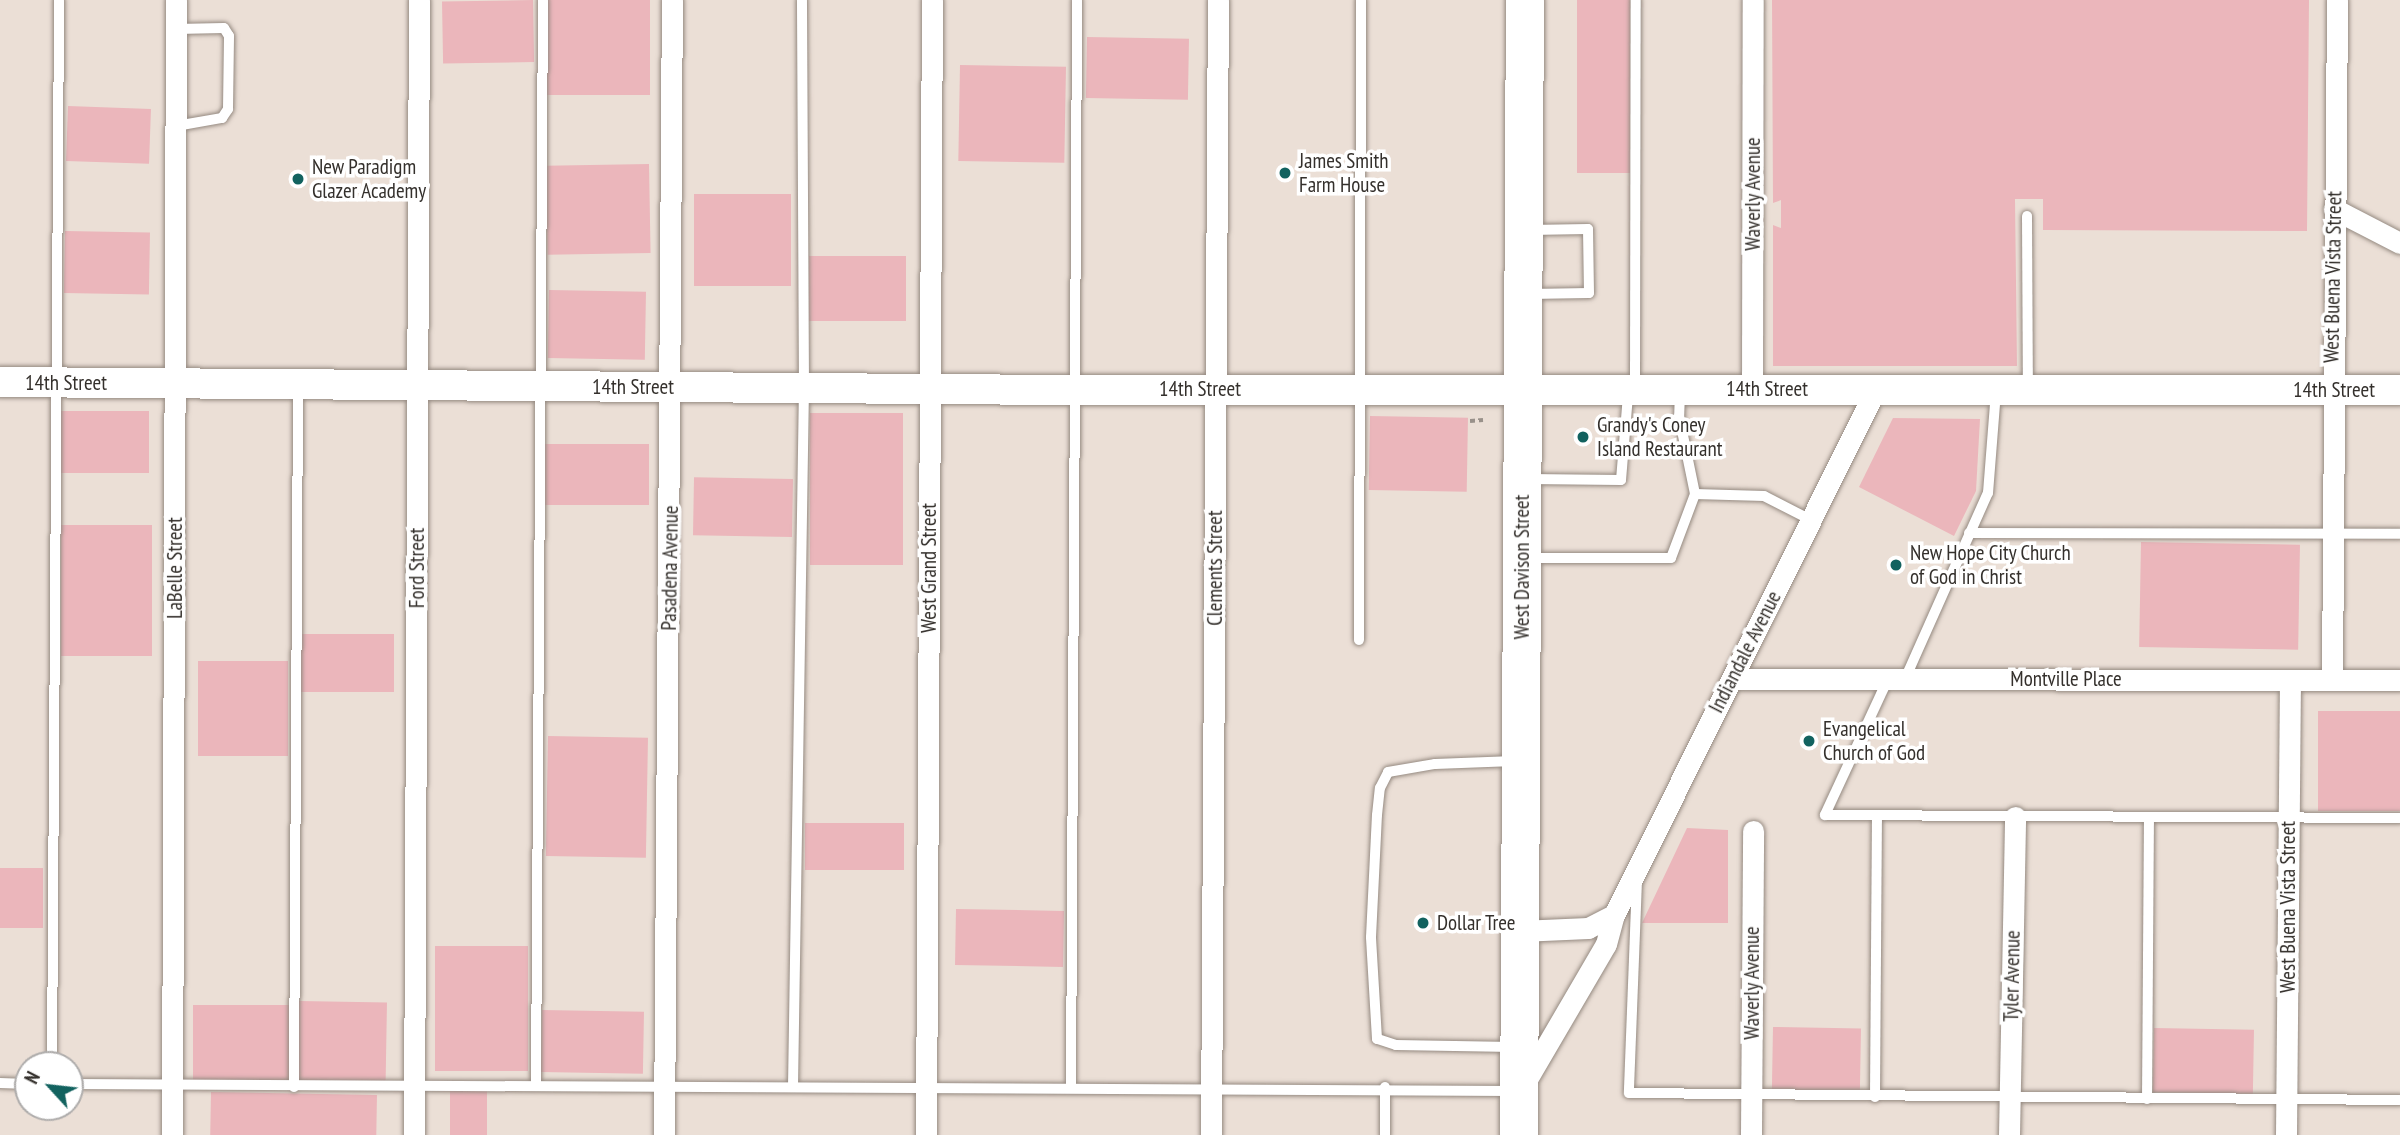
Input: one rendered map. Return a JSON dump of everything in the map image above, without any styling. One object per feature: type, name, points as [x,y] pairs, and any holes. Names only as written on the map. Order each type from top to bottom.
[{"type":"highway","name":"West Davison Street","points":[[1518,1135],[1525,0]]},
{"type":"street","name":"LaBelle Street","points":[[172,1135],[176,0]]},
{"type":"street","name":"Ford Street","points":[[414,1135],[419,0]]},
{"type":"street","name":"Pasadena Avenue","points":[[664,1135],[672,387],[672,0]]},
{"type":"street","name":"West Grand Street","points":[[926,1135],[932,0]]},
{"type":"street","name":"Clements Street","points":[[1210,1135],[1217,389],[1217,0]]},
{"type":"street","name":"Waverly Avenue","points":[[1752,389],[1753,0]]},
{"type":"street","name":"West Buena Vista Street","points":[[2332,680],[2332,391],[2337,0]]},
{"type":"street","points":[[2334,209],[2400,243]]},
{"type":"street","name":"14th Street","points":[[0,382],[1072,390],[2400,390]]},
{"type":"street","name":"Indiandale Avenue","points":[[1519,1091],[1593,969],[1614,915],[1876,389]]},
{"type":"street","name":"Montville Place","points":[[1732,679],[2400,680]]},
{"type":"street","name":"West Buena Vista Street","points":[[2287,1135],[2290,680]]},
{"type":"street","name":"Tyler Avenue","points":[[2009,1135],[2015,817]]},
{"type":"street","name":"Waverly Avenue","points":[[1751,1135],[1753,831]]},
{"type":"street","points":[[1520,930],[1588,928],[1614,915]]},
{"type":"lane","points":[[52,1051],[59,0]]},
{"type":"lane","points":[[536,1084],[543,0]]},
{"type":"lane","points":[[793,1087],[804,388],[802,0]]},
{"type":"lane","points":[[1071,1088],[1072,390],[1077,0]]},
{"type":"lane","points":[[1359,640],[1361,0]]},
{"type":"lane","points":[[1522,478],[1621,480],[1632,389],[1636,0]]},
{"type":"lane","points":[[176,29],[224,28],[229,36],[229,109],[222,118],[176,126]]},
{"type":"lane","points":[[2027,216],[2028,390]]},
{"type":"lane","points":[[1522,294],[1589,293],[1588,229],[1523,230]]},
{"type":"lane","points":[[294,1087],[298,386]]},
{"type":"lane","points":[[1522,557],[1671,558],[1695,494],[1679,416],[1680,389]]},
{"type":"lane","points":[[1996,390],[1987,493],[1897,679],[1825,815],[2400,818]]},
{"type":"lane","points":[[1695,494],[1764,496],[1811,520]]},
{"type":"lane","points":[[1969,533],[2400,534]]},
{"type":"lane","points":[[1519,1047],[1396,1045],[1377,1039],[1371,937],[1377,815],[1380,788],[1388,772],[1435,764],[1521,761]]},
{"type":"lane","points":[[1875,1097],[1877,816]]},
{"type":"lane","points":[[2147,1099],[2149,818]]},
{"type":"lane","points":[[1638,867],[1629,1093],[2009,1099],[2400,1100]]},
{"type":"lane","points":[[84,1084],[396,1089],[415,1085],[536,1084],[1071,1088],[1385,1087],[1519,1091]]},
{"type":"lane","points":[[1385,1087],[1385,1135]]},
{"type":"path","points":[[1470,421],[1483,420]]},
{"type":"shaded area","points":[[533,0],[534,62],[443,64],[442,2]]},
{"type":"shaded area","points":[[546,0],[650,0],[650,95],[546,95]]},
{"type":"shaded area","points":[[1577,0],[1630,0],[1630,173],[1577,173]]},
{"type":"shaded area","points":[[1772,0],[2309,0],[2307,231],[2043,230],[2043,199],[2015,199],[2017,366],[1773,366],[1773,225],[1781,228],[1781,200],[1773,203]]},
{"type":"shaded area","points":[[1087,37],[1189,39],[1188,100],[1086,98]]},
{"type":"shaded area","points":[[960,65],[1066,67],[1064,163],[958,161]]},
{"type":"shaded area","points":[[68,106],[151,109],[149,164],[66,161]]},
{"type":"shaded area","points":[[649,164],[651,253],[548,255],[546,166]]},
{"type":"shaded area","points":[[694,194],[791,194],[791,286],[694,286]]},
{"type":"shaded area","points":[[65,231],[150,232],[149,294],[64,293]]},
{"type":"shaded area","points":[[809,256],[906,256],[906,321],[809,321]]},
{"type":"shaded area","points":[[549,290],[646,292],[645,360],[548,358]]},
{"type":"shaded area","points":[[61,411],[149,411],[149,473],[61,473]]},
{"type":"shaded area","points":[[810,413],[903,413],[903,565],[810,565]]},
{"type":"shaded area","points":[[1370,416],[1468,418],[1467,492],[1369,490]]},
{"type":"shaded area","points":[[1893,418],[1980,419],[1976,491],[1954,536],[1859,487]]},
{"type":"shaded area","points":[[543,444],[649,444],[649,505],[543,505]]},
{"type":"shaded area","points":[[694,477],[793,479],[792,537],[693,535]]},
{"type":"shaded area","points":[[61,525],[152,525],[152,656],[61,656]]},
{"type":"shaded area","points":[[2141,542],[2300,545],[2298,650],[2139,647]]},
{"type":"shaded area","points":[[301,634],[394,634],[394,692],[301,692]]},
{"type":"shaded area","points":[[198,661],[288,661],[288,756],[198,756]]},
{"type":"shaded area","points":[[2318,711],[2400,711],[2400,811],[2318,811]]},
{"type":"shaded area","points":[[548,736],[648,738],[646,858],[546,856]]},
{"type":"shaded area","points":[[805,823],[904,823],[904,870],[805,870]]},
{"type":"shaded area","points":[[1687,828],[1728,830],[1728,923],[1642,923]]},
{"type":"shaded area","points":[[0,868],[43,868],[43,928],[0,928]]},
{"type":"shaded area","points":[[956,909],[1064,911],[1063,967],[955,965]]},
{"type":"shaded area","points":[[435,946],[528,946],[528,1071],[435,1071]]},
{"type":"shaded area","points":[[299,1001],[387,1003],[386,1086],[298,1084]]},
{"type":"shaded area","points":[[193,1005],[289,1005],[289,1082],[193,1082]]},
{"type":"shaded area","points":[[542,1010],[644,1012],[643,1074],[541,1072]]},
{"type":"shaded area","points":[[1773,1027],[1861,1029],[1860,1092],[1772,1090]]},
{"type":"shaded area","points":[[2154,1028],[2254,1030],[2253,1094],[2153,1092]]},
{"type":"shaded area","points":[[450,1090],[487,1090],[487,1135],[450,1135]]},
{"type":"shaded area","points":[[211,1092],[377,1095],[376,1135],[210,1135]]},
{"type":"place","name":"James Smith Farm House","points":[[1285,173]]},
{"type":"place","name":"New Paradigm Glazer Academy","points":[[298,179]]},
{"type":"place","name":"Grandy's Coney Island Restaurant","points":[[1583,437]]},
{"type":"place","name":"New Hope City Church of God in Christ","points":[[1896,565]]},
{"type":"place","name":"Evangelical Church of God","points":[[1809,741]]},
{"type":"place","name":"Dollar Tree","points":[[1423,923]]}]
